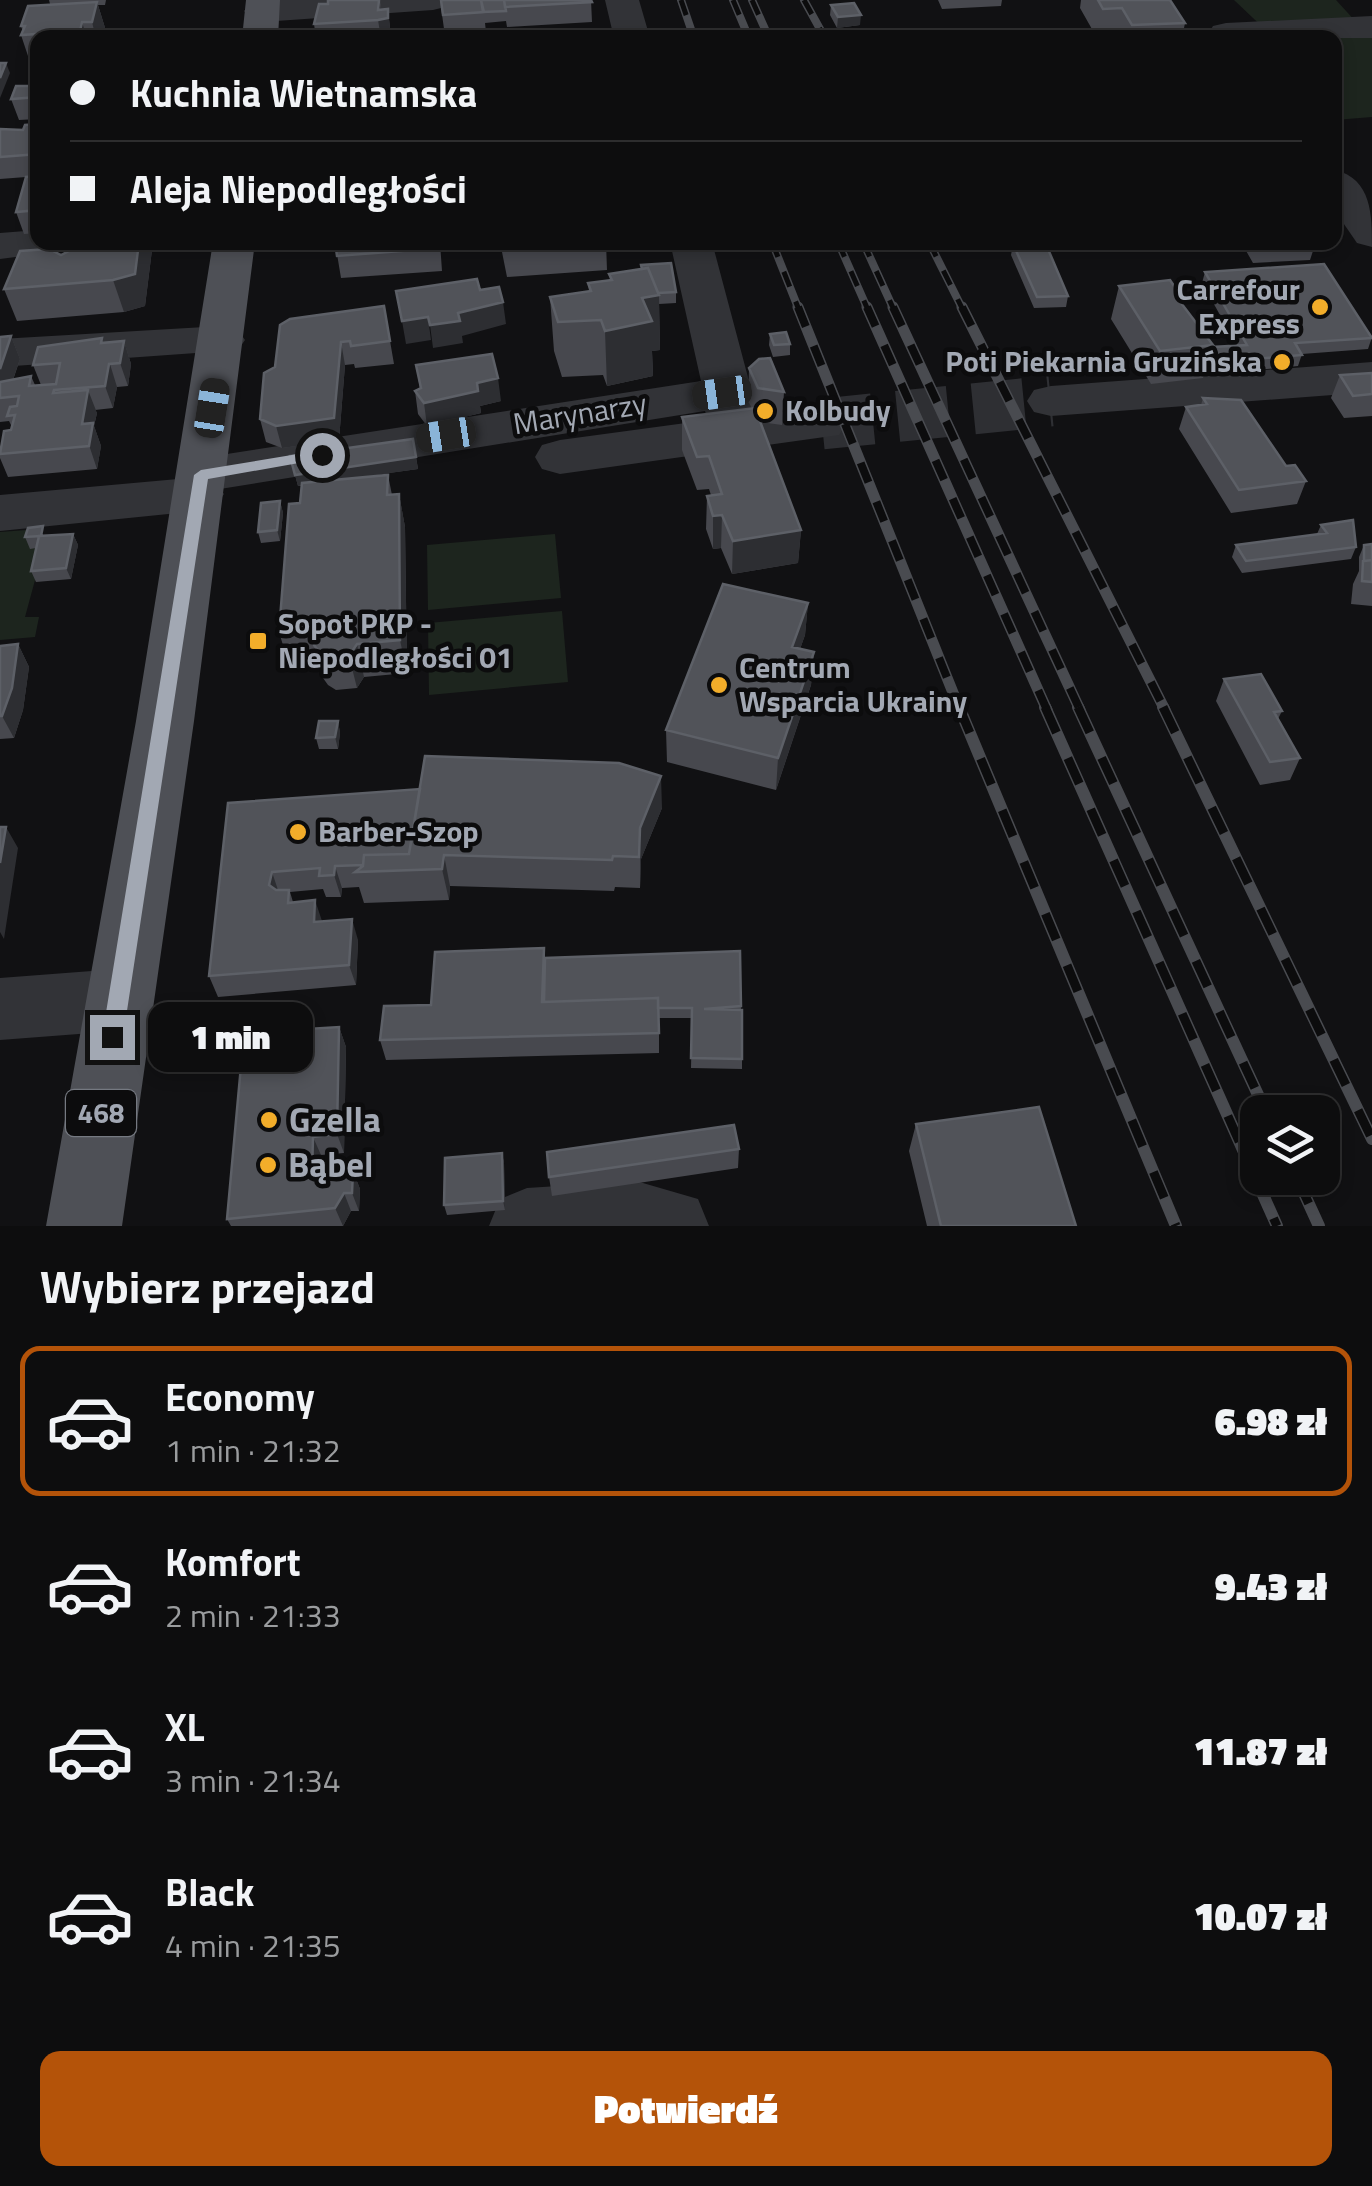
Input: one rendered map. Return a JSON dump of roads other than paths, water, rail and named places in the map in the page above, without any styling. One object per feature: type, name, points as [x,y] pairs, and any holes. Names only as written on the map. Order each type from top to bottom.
[{"type":"main road","name":"468","points":[[84,1226],[233,250]]},
{"type":"street","points":[[261,16],[433,0]]},
{"type":"street","points":[[622,0],[630,30]]},
{"type":"street","points":[[1221,28],[1372,27]]},
{"type":"street","points":[[1342,192],[1372,234]]},
{"type":"street","points":[[0,246],[30,243]]},
{"type":"street","points":[[693,250],[730,414]]},
{"type":"street","points":[[0,354],[222,340]]},
{"type":"street","points":[[1051,402],[1372,378]]},
{"type":"street","name":"Marynarzy","points":[[560,457],[688,438],[730,414]]},
{"type":"street","name":"Marynarzy","points":[[0,512],[730,414],[822,424]]},
{"type":"street","points":[[0,1009],[118,1000]]},
{"type":"street","points":[[526,1226],[636,1218],[671,1226]]},
{"type":"tunnel","points":[[822,424],[1051,401]]},
{"type":"railway","points":[[681,0],[691,30]]},
{"type":"railway","points":[[733,0],[746,30]]},
{"type":"railway","points":[[752,0],[765,30]]},
{"type":"railway","points":[[804,0],[821,30]]},
{"type":"railway","points":[[775,250],[799,310]]},
{"type":"railway","points":[[842,250],[868,310]]},
{"type":"railway","points":[[867,250],[894,310]]},
{"type":"railway","points":[[933,250],[963,310]]},
{"type":"railway","points":[[798,307],[960,710]]},
{"type":"railway","points":[[867,307],[1047,710]]},
{"type":"railway","points":[[893,307],[1080,710]]},
{"type":"railway","points":[[962,307],[1165,710]]},
{"type":"railway","points":[[959,707],[1176,1226]]},
{"type":"railway","points":[[1045,707],[1277,1226]]},
{"type":"railway","points":[[1078,707],[1258,1095]]},
{"type":"railway","points":[[1163,707],[1372,1139]]},
{"type":"railway","points":[[1305,1195],[1319,1226]]},
{"type":"place","name":"Carrefour Express","points":[[1320,307]]},
{"type":"place","name":"Poti Piekarnia Gruzińska","points":[[1282,362]]},
{"type":"place","name":"Kolbudy","points":[[765,411]]},
{"type":"place","name":"Sopot PKP - Niepodległości 01","points":[[258,641]]},
{"type":"place","name":"Centrum Wsparcia Ukrainy","points":[[719,685]]},
{"type":"place","name":"Barber-Szop","points":[[298,832]]},
{"type":"place","name":"Gzella","points":[[269,1120]]},
{"type":"place","name":"Bąbel","points":[[268,1165]]}]
